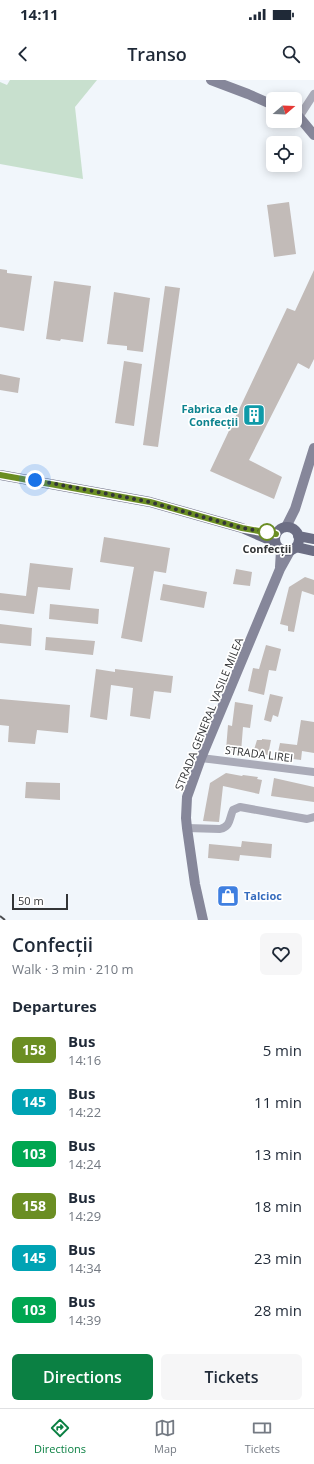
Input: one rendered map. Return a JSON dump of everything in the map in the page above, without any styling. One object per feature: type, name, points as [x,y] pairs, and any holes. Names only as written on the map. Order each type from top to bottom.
[{"type":"main road","points":[[211,80],[266,102]]},
{"type":"main road","points":[[302,122],[314,135]]},
{"type":"main road","points":[[289,550],[298,544],[292,531],[295,509],[314,448]]},
{"type":"main road","points":[[0,475],[150,502],[275,538]]},
{"type":"main road","points":[[314,539],[282,528],[275,538],[276,545],[289,550],[314,550]]},
{"type":"main road","name":"STRADA GENERAL VASILE MILEA","points":[[202,920],[187,828],[187,797],[201,758],[289,550]]},
{"type":"street","points":[[302,110],[314,94]]},
{"type":"street","name":"STRADA LIREI","points":[[201,758],[314,772]]},
{"type":"street","points":[[187,828],[225,828],[230,821],[232,810],[240,807],[307,819],[314,817]]},
{"type":"green space","points":[[10,80],[97,80],[75,107],[83,179],[0,164],[0,82],[7,85]]},
{"type":"building","points":[[289,202],[296,254],[274,257],[267,205]]},
{"type":"building","points":[[0,269],[7,270],[7,273],[32,276],[24,331],[0,327]]},
{"type":"building","name":"Fabrica de Confecții","points":[[314,270],[314,359],[309,369],[298,363],[249,460],[282,477],[274,499],[210,471],[287,308],[295,311]]},
{"type":"building","points":[[54,281],[91,286],[83,342],[61,339],[60,341],[46,339]]},
{"type":"building","points":[[165,286],[180,288],[158,447],[143,445]]},
{"type":"building","points":[[114,292],[150,298],[143,352],[127,350],[127,346],[107,344]]},
{"type":"building","points":[[124,361],[142,364],[134,426],[115,423]]},
{"type":"building","points":[[0,374],[20,378],[18,393],[0,390]]},
{"type":"building","points":[[104,537],[170,548],[166,573],[154,571],[142,642],[121,638],[134,567],[100,562]]},
{"type":"building","points":[[30,563],[73,568],[70,590],[38,587],[34,614],[0,610],[0,593],[26,596]]},
{"type":"building","points":[[236,569],[252,572],[250,586],[233,584]]},
{"type":"building","points":[[305,577],[314,580],[314,595],[302,591],[294,632],[288,631],[288,626],[280,624],[289,587]]},
{"type":"building","points":[[163,584],[207,592],[204,608],[160,600]]},
{"type":"building","points":[[50,604],[99,609],[98,624],[49,619]]},
{"type":"building","points":[[0,624],[32,628],[31,646],[0,643]]},
{"type":"building","points":[[46,637],[95,641],[93,655],[45,650]]},
{"type":"building","points":[[266,645],[281,649],[276,671],[269,670],[264,695],[248,691],[253,668],[259,669]]},
{"type":"building","points":[[96,669],[115,672],[115,669],[173,676],[171,693],[154,691],[150,719],[130,716],[133,688],[111,685],[107,720],[90,717]]},
{"type":"building","points":[[270,694],[283,697],[278,717],[273,715],[271,722],[264,720]]},
{"type":"building","points":[[0,699],[70,705],[68,733],[37,730],[35,744],[8,742],[9,726],[0,725]]},
{"type":"building","points":[[235,702],[253,705],[250,728],[243,727],[241,752],[226,750],[228,725],[232,726]]},
{"type":"building","points":[[301,720],[314,722],[314,753],[302,751],[301,760],[277,757],[280,743],[297,745]]},
{"type":"building","points":[[257,740],[271,740],[268,755],[253,753]]},
{"type":"building","points":[[226,773],[258,777],[257,779],[262,780],[259,794],[223,786],[219,822],[203,821],[210,783]]},
{"type":"building","points":[[274,778],[314,787],[314,802],[271,796]]},
{"type":"building","points":[[26,782],[60,783],[60,800],[25,798]]},
{"type":"building","points":[[242,841],[272,844],[271,858],[240,855],[239,861],[208,858],[209,844],[241,847]]},
{"type":"railway","points":[[0,916],[5,920]]},
{"type":"bus line","name":"158","points":[[0,475],[35,480],[150,502],[242,528],[276,534]]},
{"type":"place","name":"Fabrica de Confecții","points":[[254,415]]},
{"type":"place","name":"Confecții","points":[[267,532]]},
{"type":"place","name":"Talcioc","points":[[228,896]]},
{"type":"route","points":[[35,480],[150,502],[242,528],[267,532]]}]
